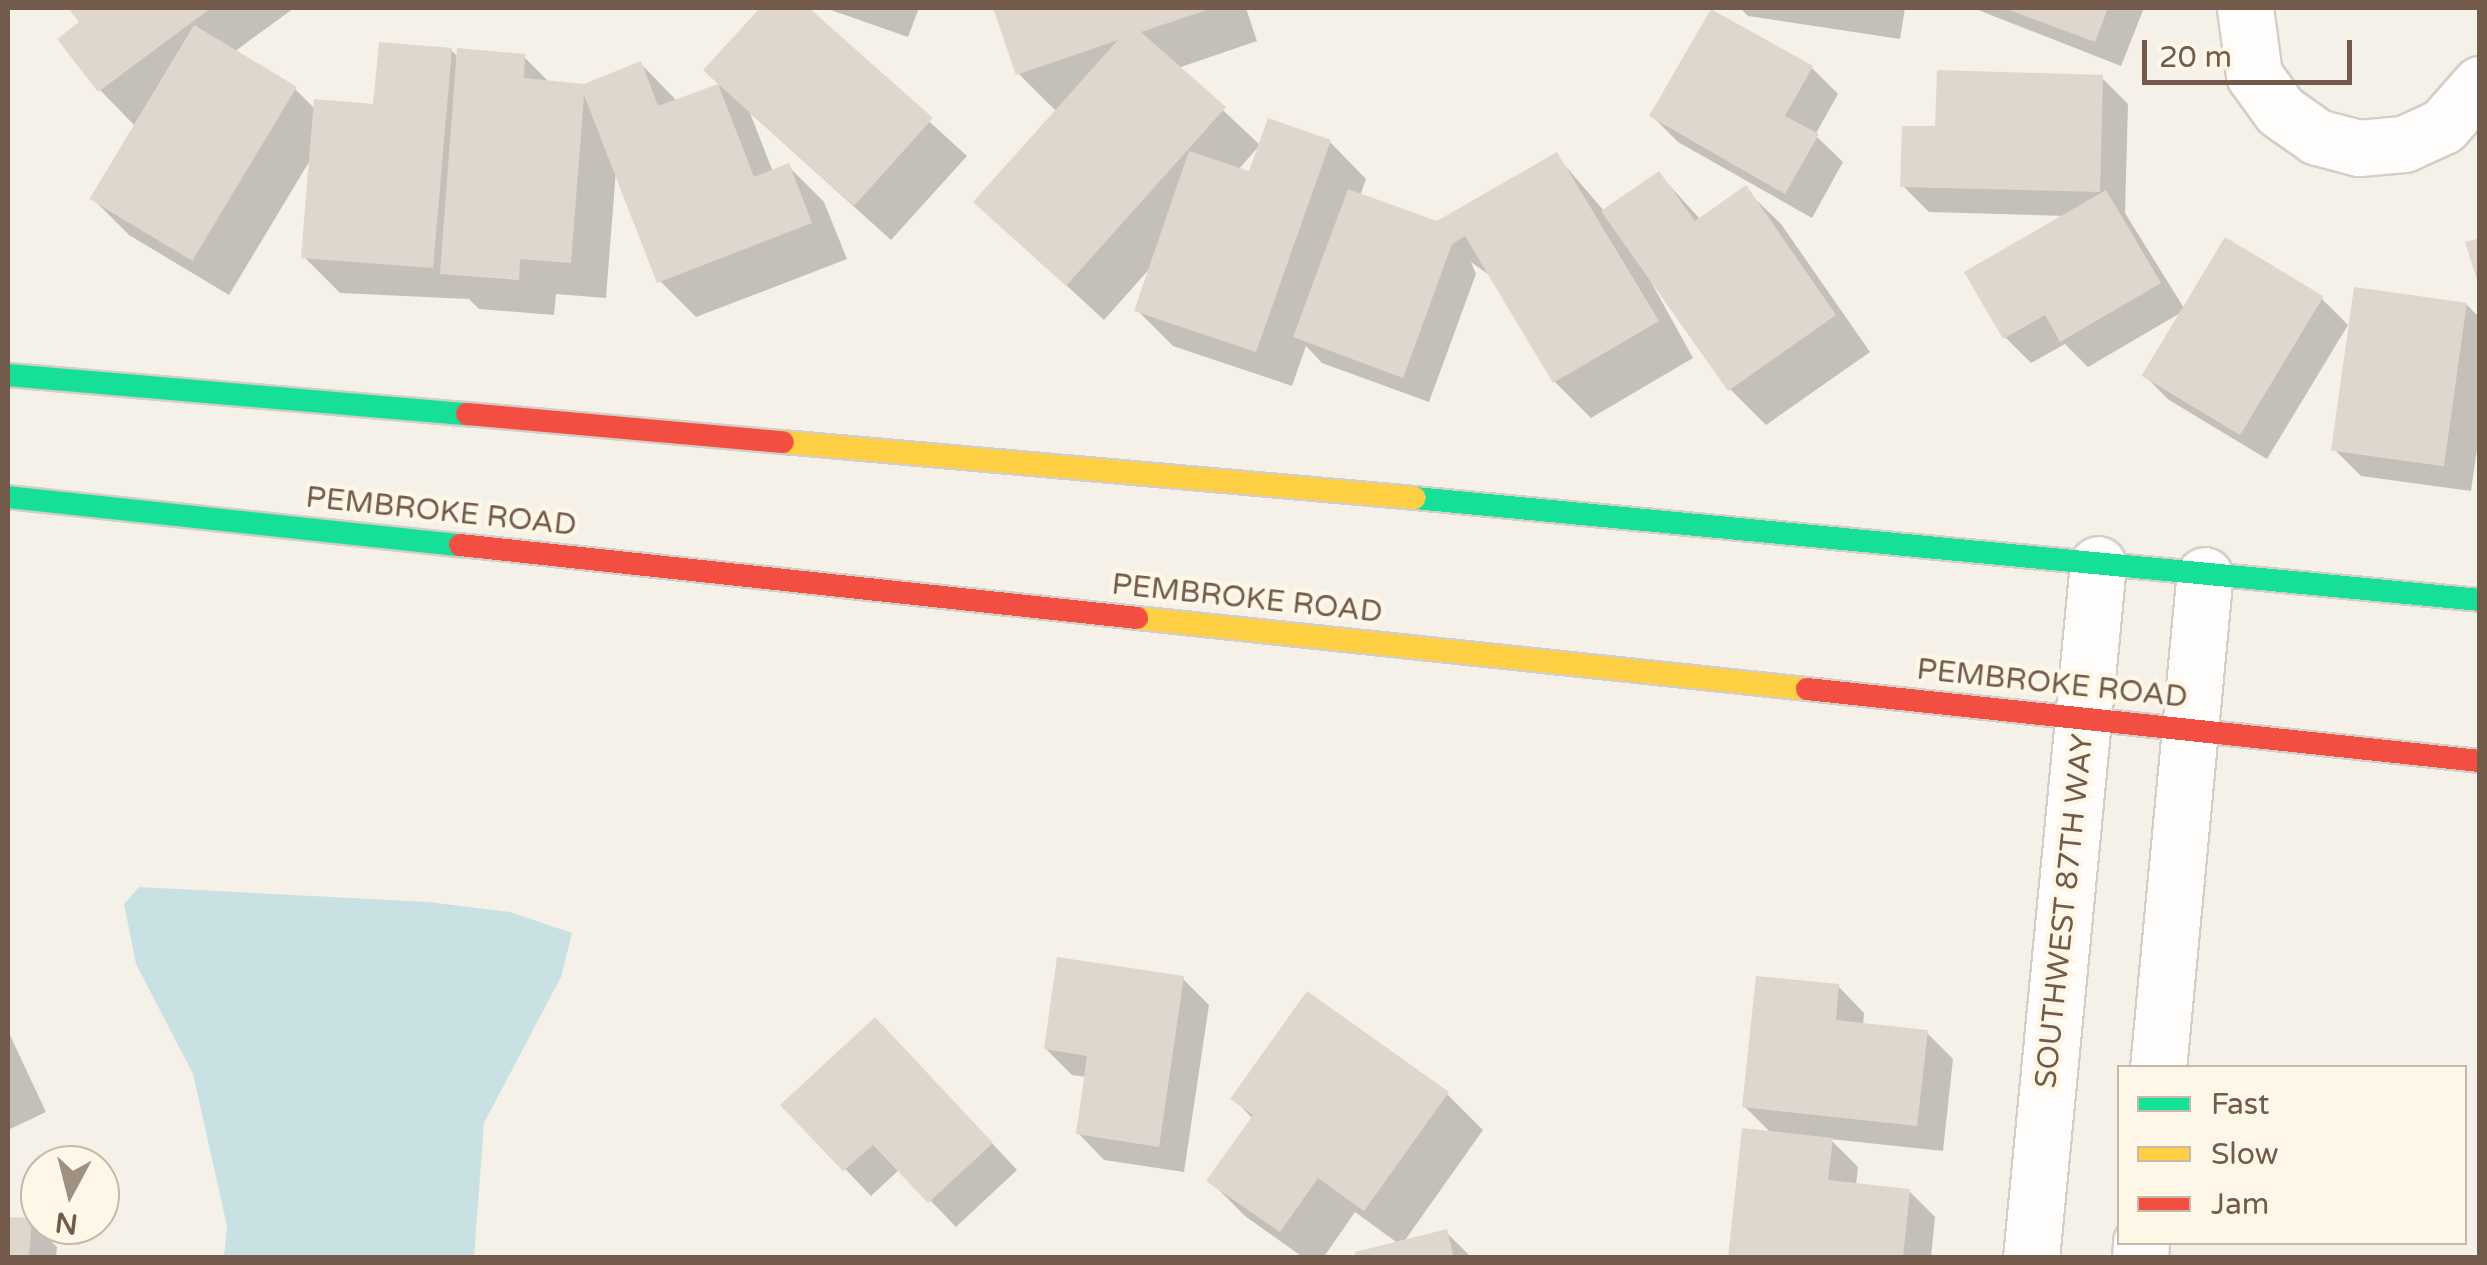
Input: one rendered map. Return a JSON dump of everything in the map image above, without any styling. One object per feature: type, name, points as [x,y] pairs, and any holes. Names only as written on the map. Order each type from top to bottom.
[{"type":"main road","points":[[8,375],[2480,600]]},
{"type":"main road","name":"PEMBROKE ROAD","points":[[8,498],[2480,760]]},
{"type":"street","points":[[2244,8],[2254,75],[2280,111],[2317,137],[2359,148],[2404,144],[2443,126],[2480,84]]},
{"type":"street","name":"SOUTHWEST 87TH WAY","points":[[2031,1258],[2098,564]]},
{"type":"street","points":[[2158,1065],[2204,575]]},
{"type":"water","points":[[139,887],[428,902],[510,912],[572,933],[561,977],[484,1123],[474,1257],[224,1257],[227,1226],[193,1074],[136,964],[124,904]]},
{"type":"building","points":[[68,8],[211,8],[98,92],[57,39],[79,22]]},
{"type":"building","points":[[760,8],[809,8],[933,118],[854,206],[703,70]]},
{"type":"building","points":[[993,8],[1213,8],[1141,32],[1226,107],[1066,286],[973,202],[1118,40],[1016,75]]},
{"type":"building","points":[[2004,8],[2108,8],[2095,42]]},
{"type":"building","points":[[1711,9],[1813,66],[1785,116],[1819,134],[1785,194],[1649,116]]},
{"type":"building","points":[[194,25],[297,87],[192,261],[89,199]]},
{"type":"building","points":[[379,42],[452,48],[433,268],[301,258],[314,99],[373,104]]},
{"type":"building","points":[[457,48],[525,54],[524,78],[584,84],[641,61],[658,106],[718,84],[754,177],[789,163],[812,223],[657,283],[584,95],[571,263],[520,259],[519,280],[440,274]]},
{"type":"building","points":[[1937,70],[2103,75],[2100,192],[1900,187],[1902,126],[1935,126]]},
{"type":"building","points":[[1268,118],[1331,140],[1256,352],[1134,311],[1189,151],[1249,171]]},
{"type":"building","points":[[1557,152],[1659,321],[1553,383],[1465,236],[1452,244],[1403,378],[1293,337],[1348,189],[1437,221]]},
{"type":"building","points":[[1659,171],[1695,221],[1746,185],[1836,315],[1728,391],[1601,211]]},
{"type":"building","points":[[2106,190],[2161,283],[2060,342],[2045,315],[2003,339],[1964,272]]},
{"type":"building","points":[[2225,237],[2324,296],[2240,435],[2142,376]]},
{"type":"building","points":[[2480,238],[2480,286],[2479,286],[2465,242]]},
{"type":"building","points":[[2354,287],[2467,303],[2444,466],[2331,450]]},
{"type":"building","points":[[1057,957],[1184,976],[1159,1147],[1076,1134],[1087,1056],[1044,1049]]},
{"type":"building","points":[[1756,976],[1839,984],[1836,1020],[1928,1030],[1917,1126],[1742,1107]]},
{"type":"building","points":[[1307,991],[1449,1092],[1364,1211],[1318,1178],[1280,1232],[1206,1181],[1253,1115],[1230,1099]]},
{"type":"building","points":[[875,1017],[993,1143],[928,1203],[873,1145],[843,1171],[780,1105]]},
{"type":"building","points":[[1742,1128],[1833,1138],[1828,1180],[1910,1189],[1903,1258],[1728,1258]]},
{"type":"building","points":[[8,1217],[20,1218],[20,1245],[30,1245],[29,1258],[8,1258]]},
{"type":"building","points":[[1447,1229],[1454,1258],[1356,1258],[1355,1252]]},
{"type":"traffic: fast","points":[[8,375],[467,414]]},
{"type":"traffic: fast","points":[[8,497],[460,545]]},
{"type":"traffic: fast","points":[[1415,498],[2480,600]]},
{"type":"traffic: slow","points":[[783,442],[1415,498]]},
{"type":"traffic: slow","points":[[1137,618],[1807,689]]},
{"type":"traffic: jam","points":[[467,414],[783,442]]},
{"type":"traffic: jam","points":[[460,545],[1137,618]]},
{"type":"traffic: jam","points":[[1807,689],[2480,761]]}]
